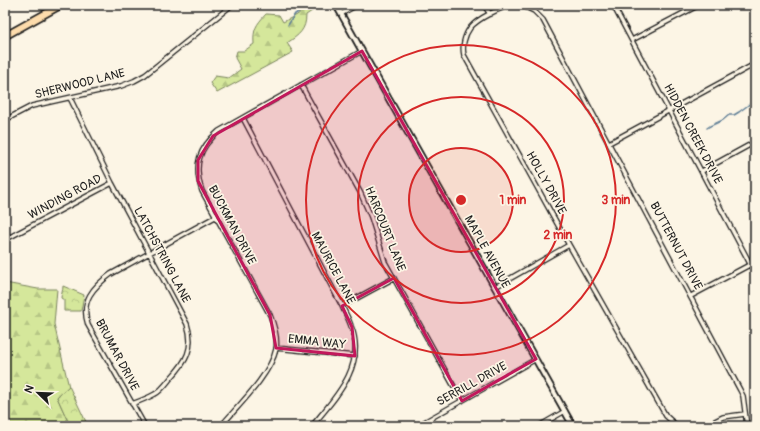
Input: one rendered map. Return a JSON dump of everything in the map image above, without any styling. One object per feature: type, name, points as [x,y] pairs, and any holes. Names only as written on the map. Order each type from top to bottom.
[{"type":"main road","points":[[5,36],[61,5]]},
{"type":"street","name":"SHERWOOD LANE","points":[[5,120],[32,106],[121,86],[134,81],[145,75],[232,5]]},
{"type":"street","name":"MAPLE AVENUE","points":[[336,5],[573,426]]},
{"type":"street","points":[[341,14],[357,5]]},
{"type":"street","points":[[484,5],[490,14],[514,5]]},
{"type":"street","name":"BUTTERNUT DRIVE","points":[[520,5],[534,10],[543,20],[740,390],[743,396],[747,426]]},
{"type":"street","name":"HIDDEN CREEK DRIVE","points":[[613,5],[755,273]]},
{"type":"street","points":[[632,40],[699,5]]},
{"type":"street","name":"HOLLY DRIVE","points":[[490,14],[475,24],[468,32],[463,46],[464,55],[569,246],[666,416],[677,426]]},
{"type":"street","name":"BUCKMAN DRIVE","points":[[220,426],[264,375],[272,363],[276,348],[275,332],[270,315],[202,191],[198,181],[198,160],[203,147],[212,136],[219,131],[362,51]]},
{"type":"street","points":[[609,143],[755,64]]},
{"type":"street","name":"HARCOURT LANE","points":[[301,85],[360,192],[385,262],[462,401]]},
{"type":"street","name":"LATCHSTRING LANE","points":[[70,98],[112,183],[186,324],[190,339],[190,347],[184,362],[159,391],[156,394],[132,404]]},
{"type":"street","name":"MAURICE LANE","points":[[243,118],[342,306],[353,331],[355,356],[350,373],[342,389],[312,426]]},
{"type":"street","points":[[702,171],[755,142]]},
{"type":"street","name":"WINDING ROAD","points":[[5,238],[10,237],[112,183]]},
{"type":"street","name":"BRUMAR DRIVE","points":[[145,426],[88,325],[85,312],[89,295],[96,286],[112,274],[215,217]]},
{"type":"street","points":[[495,287],[569,246]]},
{"type":"street","points":[[691,296],[755,262]]},
{"type":"street","points":[[342,306],[394,278]]},
{"type":"street","name":"EMMA WAY","points":[[276,348],[355,356]]},
{"type":"street","name":"SERRILL DRIVE","points":[[417,426],[536,359]]},
{"type":"street","points":[[539,426],[564,411]]},
{"type":"street","points":[[705,426],[723,417],[745,414]]},
{"type":"highlighted area","points":[[362,51],[536,359],[462,401],[394,278],[342,306],[352,327],[355,356],[276,348],[270,315],[198,181],[198,160],[213,136]]},
{"type":"green space","points":[[310,5],[321,5],[306,15],[305,25],[301,32],[287,43],[293,52],[217,93],[210,83],[215,76],[229,78],[241,69],[235,58],[237,51],[244,51],[254,44],[256,28],[266,14],[279,15],[283,22],[297,15]]},
{"type":"green space","points":[[5,283],[38,289],[57,289],[54,324],[69,387],[57,397],[70,426],[5,426]]},
{"type":"green space","points":[[63,286],[84,295],[81,311],[64,311],[64,300],[61,298]]},
{"type":"green space","points":[[69,386],[88,426],[70,426],[57,397]]},
{"type":"waterway","points":[[288,25],[295,14],[313,5]]},
{"type":"waterway","points":[[707,128],[723,120],[729,115],[734,115],[755,100]]}]
